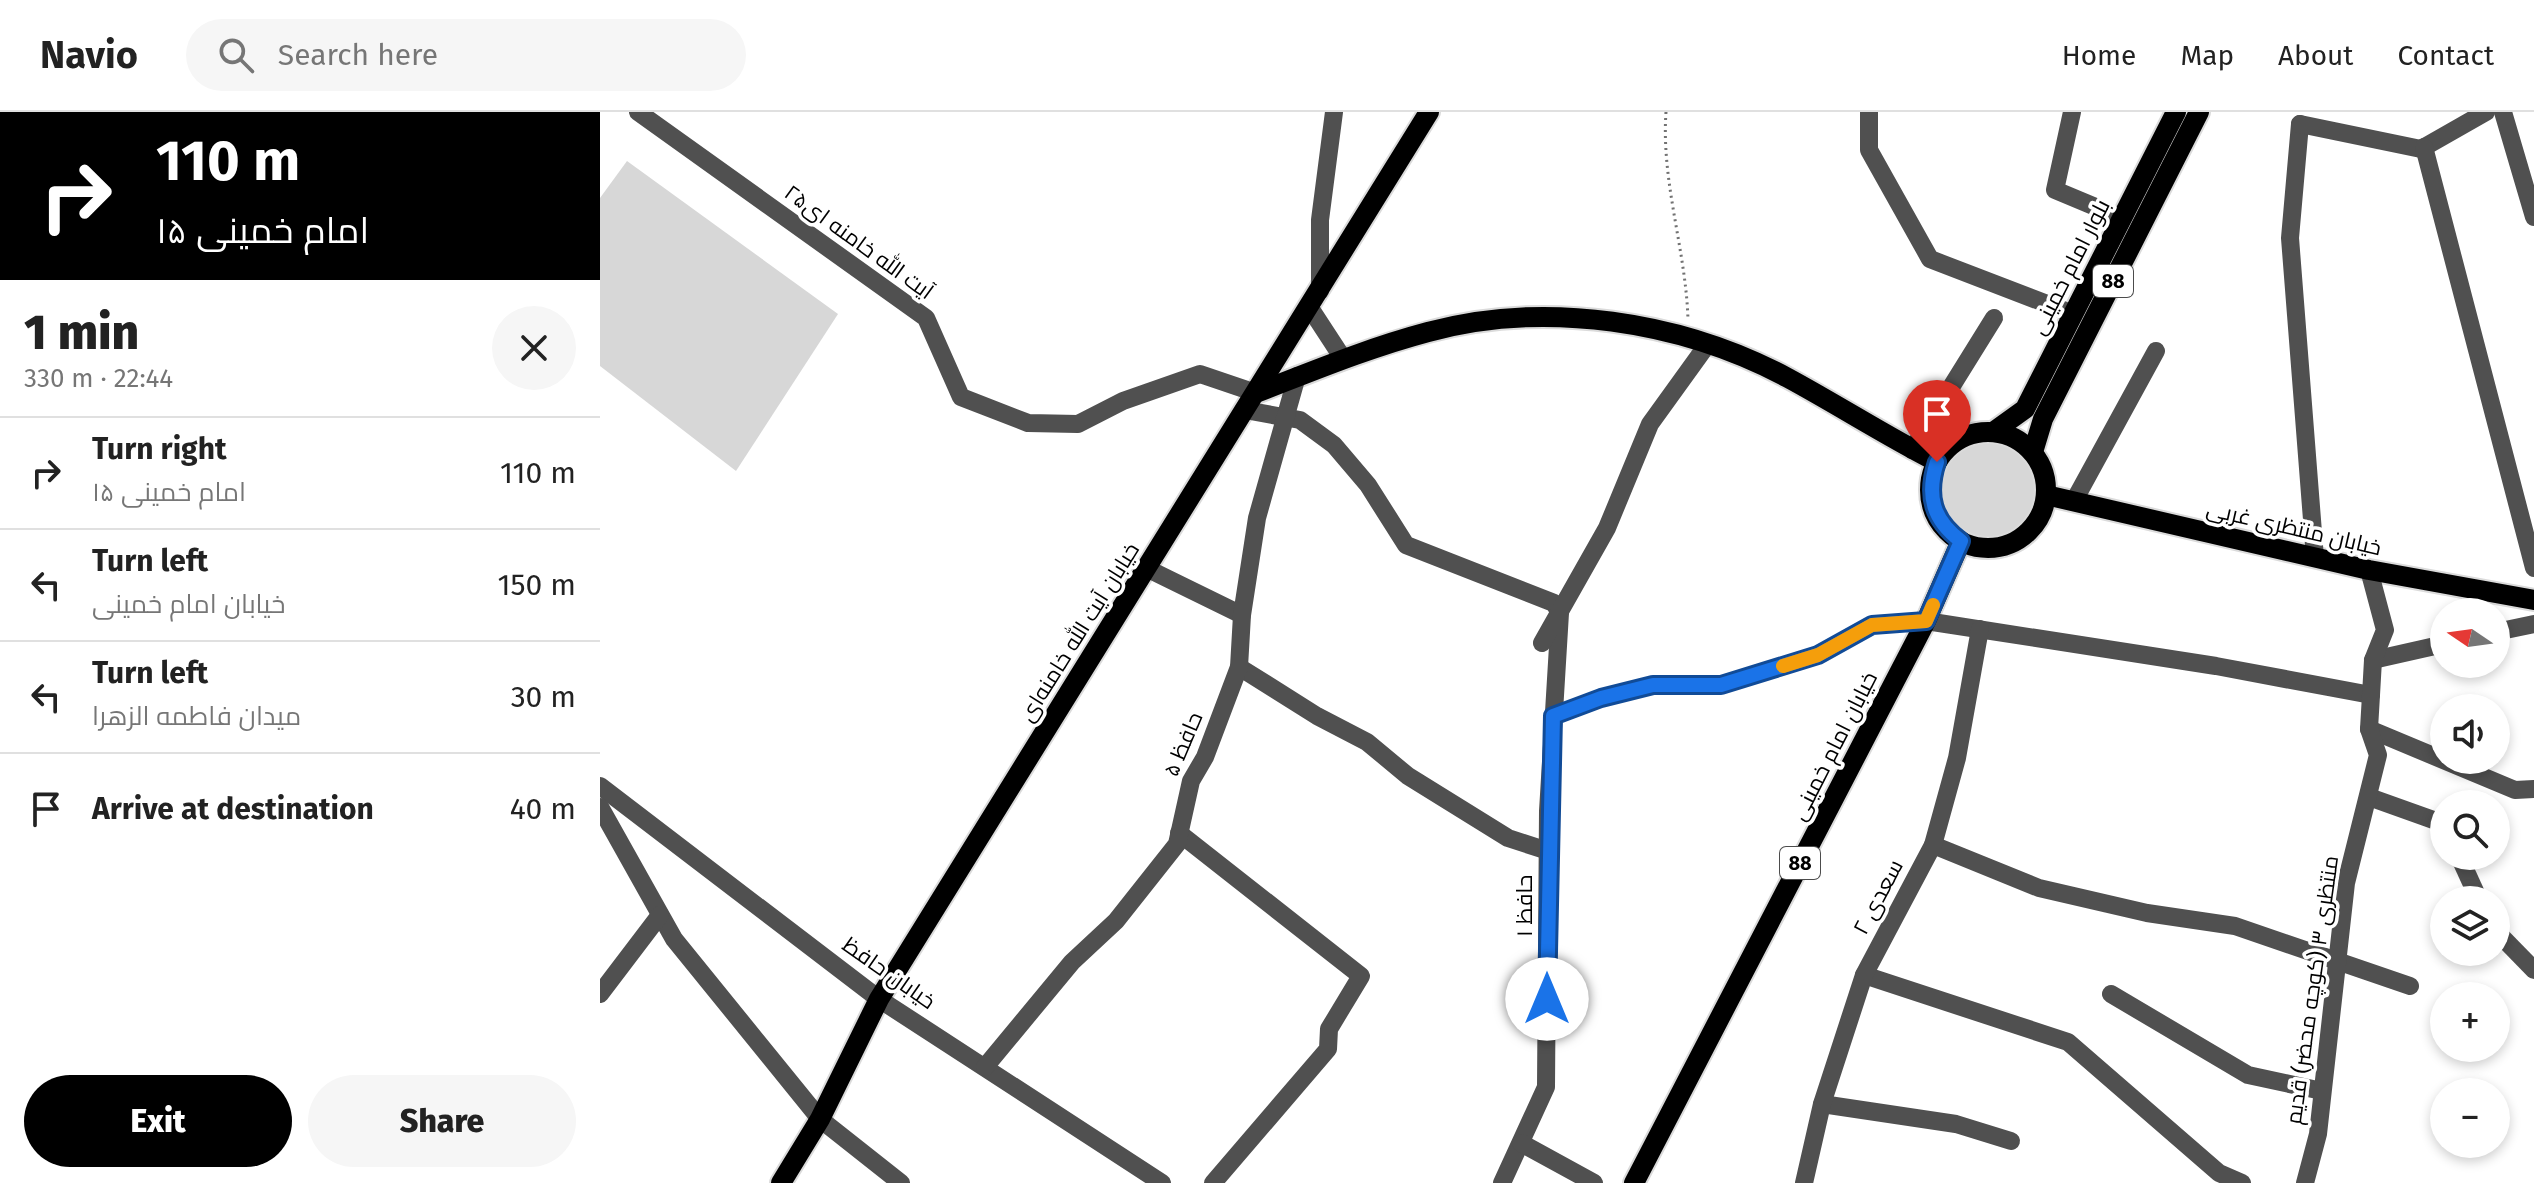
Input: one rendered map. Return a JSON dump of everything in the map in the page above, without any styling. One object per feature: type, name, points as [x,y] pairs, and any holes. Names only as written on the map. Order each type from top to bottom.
[{"type":"main road","name":"خیابان آیت الله خامنه‌ای","points":[[781,1183],[820,1119],[879,999],[1429,112]]},
{"type":"main road","name":"بلوار امام خمینی","points":[[1993,432],[2025,409],[2176,112]]},
{"type":"main road","name":"بلوار امام خمینی","points":[[2033,452],[2043,419],[2199,112]]},
{"type":"main road","points":[[1250,401],[1342,357],[1431,331],[1519,318],[1592,319],[1698,342],[1787,378],[1937,462],[1930,498],[1936,515],[1946,530],[1961,541],[1979,547],[1997,547],[2015,541],[2030,529],[2041,514],[2046,495],[2045,480],[2033,452],[2008,435],[1993,432]]},
{"type":"main road","name":"88","points":[[1937,462],[1960,438],[1993,432]]},
{"type":"main road","name":"خیابان منتظری غربی","points":[[2046,495],[2369,570],[2534,600]]},
{"type":"main road","name":"خیابان امام خمینی","points":[[1634,1183],[1926,621],[1961,541]]},
{"type":"street","name":"آیت الله خامنه ای۲۵","points":[[638,112],[926,318],[961,397],[1028,423],[1078,424],[1123,401],[1200,374],[1250,401],[1300,420],[1334,445],[1368,485],[1406,545],[1554,603],[1560,613]]},
{"type":"street","points":[[1334,112],[1320,220],[1315,299],[1342,357]]},
{"type":"street","points":[[1869,112],[1869,150],[1930,259],[2073,314]]},
{"type":"street","points":[[2072,112],[2055,190],[2122,218]]},
{"type":"street","points":[[2315,558],[2290,238],[2307,118],[2424,147],[2486,112]]},
{"type":"street","points":[[2503,112],[2534,217]]},
{"type":"street","points":[[2424,147],[2534,568]]},
{"type":"street","points":[[1912,450],[1994,318]]},
{"type":"street","points":[[1542,643],[1607,528],[1650,424],[1698,342]]},
{"type":"street","points":[[2074,501],[2156,351]]},
{"type":"street","name":"حافظ ۵","points":[[985,1067],[1072,962],[1116,921],[1177,844],[1191,781],[1205,757],[1239,667],[1242,615],[1257,518],[1297,376]]},
{"type":"street","points":[[1146,568],[1242,615]]},
{"type":"street","name":"منتظری ۳ (کوچه محضر) قدیم","points":[[2305,1183],[2318,1134],[2346,883],[2378,755],[2369,729],[2373,660],[2385,630],[2369,570]]},
{"type":"street","name":"حافظ ۱","points":[[1502,1183],[1546,1087],[1548,851],[1560,613]]},
{"type":"street","points":[[1553,716],[1601,698],[1653,685],[1721,685],[1818,655],[1872,625],[1926,621],[2232,668],[2371,695]]},
{"type":"street","points":[[2510,629],[2534,624]]},
{"type":"street","name":"سعدی ۲","points":[[1804,1183],[1822,1104],[1864,975],[1933,845],[1957,758],[1980,629]]},
{"type":"street","points":[[2373,660],[2430,647]]},
{"type":"street","points":[[1239,667],[1317,716],[1367,742],[1408,776],[1508,838],[1548,851]]},
{"type":"street","points":[[2369,729],[2515,790],[2534,789]]},
{"type":"street","name":"خیابان حافظ","points":[[600,786],[879,999],[1162,1183]]},
{"type":"street","points":[[2369,797],[2430,819]]},
{"type":"street","points":[[600,807],[674,939],[820,1119],[901,1183]]},
{"type":"street","points":[[1179,833],[1361,976],[1329,1029],[1328,1049],[1213,1183]]},
{"type":"street","points":[[1933,845],[2039,888],[2147,913],[2235,926],[2335,964],[2410,986]]},
{"type":"street","points":[[600,994],[660,915]]},
{"type":"street","points":[[2510,945],[2534,970]]},
{"type":"street","points":[[1864,975],[2068,1042],[2219,1173],[2242,1183]]},
{"type":"street","points":[[2111,994],[2248,1075],[2322,1091]]},
{"type":"street","points":[[1822,1104],[1956,1124],[2011,1141]]},
{"type":"street","points":[[1521,1143],[1594,1183]]},
{"type":"path","points":[[1666,112],[1673,206],[1698,342]]},
{"type":"shaded area","points":[[627,161],[838,314],[736,471],[600,366],[600,198]]},
{"type":"shaded area","points":[[1988,442],[2006,445],[2022,456],[2033,472],[2036,490],[2033,508],[2022,524],[2006,535],[1988,538],[1970,535],[1954,524],[1943,508],[1940,490],[1943,472],[1954,456],[1970,445]]},
{"type":"slow traffic","points":[[1783,666],[1818,655],[1872,625],[1926,621],[1933,605]]},
{"type":"route","points":[[1547,999],[1548,811],[1553,716],[1601,698],[1653,685],[1721,685],[1818,655],[1872,625],[1926,621],[1961,541],[1946,530],[1930,498],[1931,480],[1937,462]]}]
